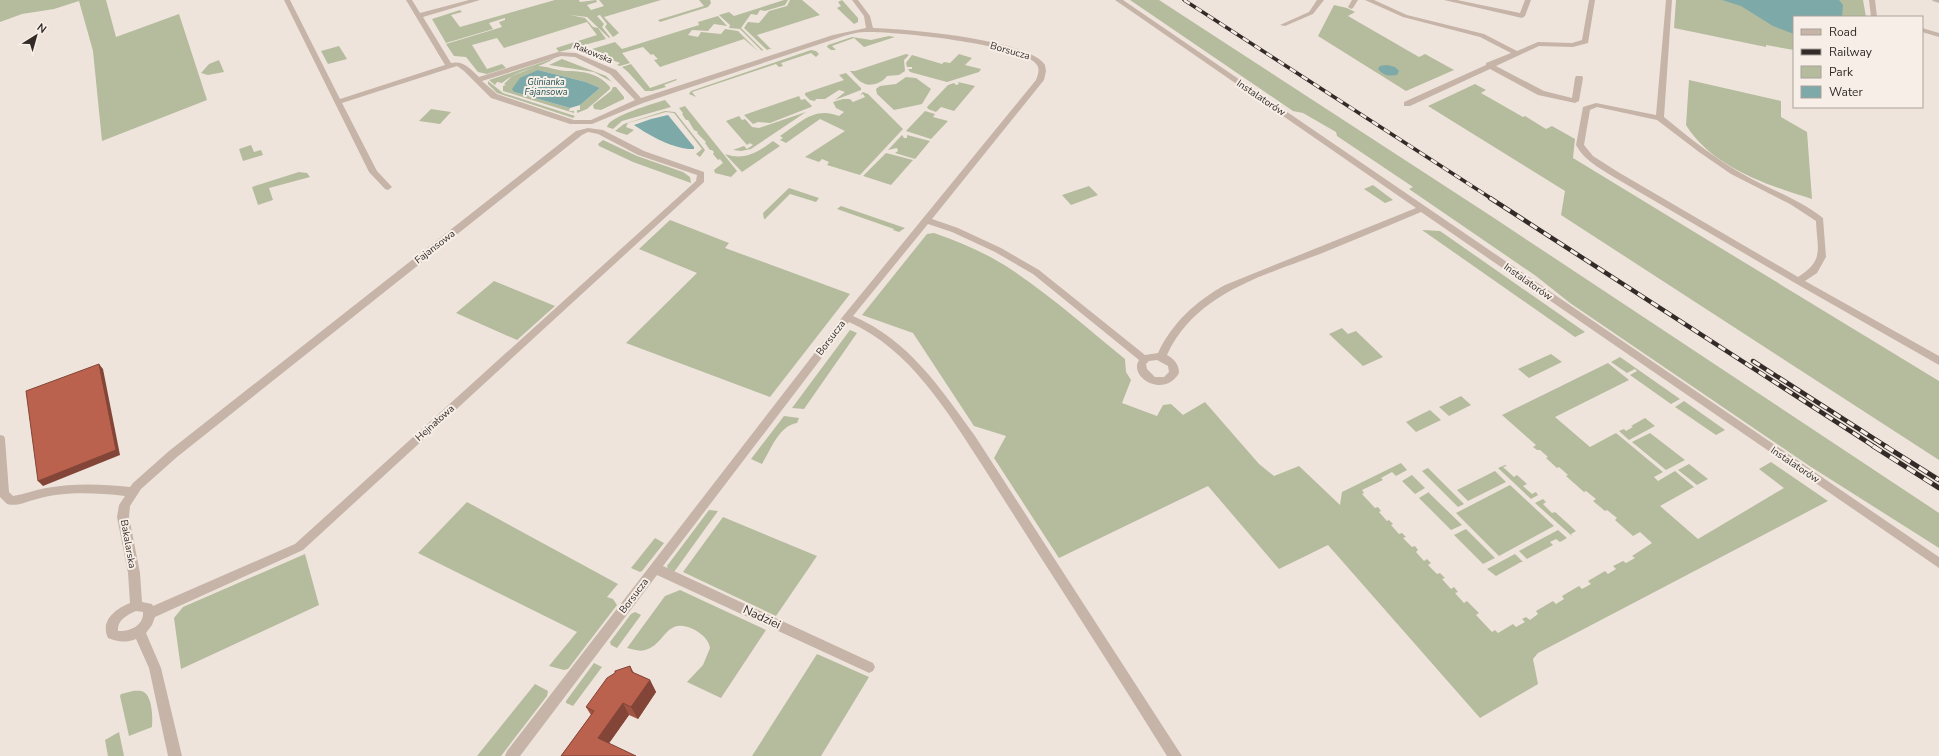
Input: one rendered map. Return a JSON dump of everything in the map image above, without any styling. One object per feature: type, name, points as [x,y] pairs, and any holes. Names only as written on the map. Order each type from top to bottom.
[{"type":"street","points":[[288,0],[337,102],[373,172],[388,187]]},
{"type":"street","points":[[409,0],[448,66]]},
{"type":"street","points":[[418,16],[477,0]]},
{"type":"street","points":[[337,102],[457,64],[463,66],[487,92],[494,96],[573,122],[592,122],[640,101],[844,34],[870,30],[867,16],[855,0]]},
{"type":"street","name":"Instalatorów","points":[[1118,0],[1939,563]]},
{"type":"street","points":[[1283,25],[1311,13],[1321,0]]},
{"type":"street","points":[[1351,7],[1355,0]]},
{"type":"street","points":[[1368,0],[1405,16],[1482,35],[1516,53]]},
{"type":"street","points":[[1447,0],[1522,16],[1528,0]]},
{"type":"street","points":[[1407,104],[1538,44],[1573,45],[1584,40],[1592,0]]},
{"type":"street","points":[[1660,118],[1669,0]]},
{"type":"street","points":[[1872,0],[1874,16]]},
{"type":"street","name":"Borsucza","points":[[512,756],[847,317],[1040,80],[1043,71],[1041,63],[1030,55],[966,40],[870,30]]},
{"type":"street","points":[[1923,30],[1939,35]]},
{"type":"street","name":"Rakowska","points":[[477,80],[561,54],[569,53],[613,72],[640,101]]},
{"type":"street","points":[[1489,66],[1541,93],[1575,101],[1579,78]]},
{"type":"street","points":[[1798,281],[1814,271],[1822,257],[1820,220],[1807,208],[1745,179],[1710,158],[1660,118],[1596,105],[1586,109],[1580,145],[1582,150],[1591,158],[1615,174],[1798,281],[1939,361]]},
{"type":"street","name":"Fajansowa","points":[[173,454],[579,133],[588,130],[600,132],[642,153],[701,174],[702,177],[700,182],[692,190]]},
{"type":"street","name":"Hejnałowa","points":[[150,613],[299,547],[692,190]]},
{"type":"street","points":[[1162,357],[1167,345],[1186,319],[1202,304],[1219,293],[1243,281],[1422,209]]},
{"type":"street","points":[[926,220],[955,230],[998,250],[1036,272],[1144,360]]},
{"type":"street","points":[[847,317],[888,339],[910,358],[934,389],[981,455],[1175,756]]},
{"type":"street","points":[[1152,356],[1162,357],[1170,362],[1174,369],[1172,376],[1165,381],[1156,381],[1145,376],[1141,370],[1141,364],[1144,360],[1152,356]]},
{"type":"street","points":[[0,439],[4,494],[11,501],[48,492],[65,490],[100,489],[132,492]]},
{"type":"street","name":"Bakalarska","points":[[136,606],[134,573],[123,517],[125,505],[132,492],[156,468],[173,454]]},
{"type":"street","name":"Nadziei","points":[[656,568],[869,667]]},
{"type":"street","points":[[136,606],[148,608],[150,613],[146,626],[139,632],[122,638],[116,637],[110,630],[111,624],[121,613],[136,606]]},
{"type":"street","points":[[139,632],[155,668],[174,756]]},
{"type":"green space","points":[[0,0],[106,0],[116,37],[179,14],[207,100],[102,141],[93,51],[79,1],[54,9],[22,14],[0,22]]},
{"type":"green space","points":[[555,0],[579,0],[580,2],[596,0],[597,2],[587,5],[591,10],[604,6],[599,0],[661,0],[604,17],[619,33],[613,37],[605,27],[607,24],[600,15],[597,16],[604,24],[602,27],[610,37],[609,38],[587,17],[570,15],[585,18],[593,27],[598,28],[606,39],[559,52],[556,48],[597,35],[587,22],[504,48],[497,38],[472,45],[487,69],[502,64],[506,68],[487,74],[478,72],[466,57],[454,56],[446,44],[502,27],[499,22],[505,20],[505,18],[489,23],[493,29],[446,43],[432,19],[460,10],[462,12],[451,15],[460,27]]},
{"type":"green space","points":[[699,0],[710,0],[711,3],[708,7],[660,22],[658,20],[704,6]]},
{"type":"green space","points":[[788,0],[785,5],[765,11],[760,10],[757,15],[751,14],[741,28],[763,50],[762,51],[740,29],[729,28],[730,25],[719,15],[729,12],[734,16]]},
{"type":"green space","points":[[790,0],[802,0],[820,15],[757,35],[770,48],[772,48],[767,50],[744,28],[748,22],[759,23],[769,11],[787,6]]},
{"type":"green space","points":[[842,0],[858,18],[858,22],[854,24],[837,8],[841,6],[838,2]]},
{"type":"green space","points":[[1130,0],[1159,0],[1491,216],[1939,513],[1939,548],[1808,465],[1570,303],[1536,276],[1409,189],[1413,187],[1337,136],[1336,132],[1303,113],[1293,111]]},
{"type":"green space","points":[[1676,0],[1863,0],[1866,16],[1793,16],[1793,50],[1766,45],[1766,47],[1674,28]]},
{"type":"green space","points":[[1334,5],[1347,8],[1355,12],[1348,16],[1419,57],[1425,54],[1454,70],[1406,91],[1318,36]]},
{"type":"green space","points":[[718,16],[727,26],[714,24],[708,31],[692,30],[688,35],[698,37],[701,32],[721,34],[725,29],[738,31],[759,52],[744,39],[660,67],[654,60],[658,59],[653,54],[651,55],[643,47],[622,53],[630,63],[620,66],[617,65],[620,63],[612,60],[609,62],[589,53],[592,49],[615,42],[622,49],[699,25],[698,22]]},
{"type":"green space","points":[[889,36],[895,37],[864,47],[854,38],[832,46],[836,50],[831,50],[827,47],[828,45],[852,37],[871,40]]},
{"type":"green space","points":[[339,46],[347,59],[328,64],[321,51]]},
{"type":"green space","points":[[811,50],[816,51],[819,54],[816,57],[811,53],[781,63],[783,66],[779,67],[776,64],[692,92],[696,97],[689,94],[691,91]]},
{"type":"green space","points":[[906,54],[909,55],[904,60],[905,71],[899,75],[887,76],[878,83],[869,85],[862,83],[850,71],[855,71]]},
{"type":"green space","points":[[959,54],[972,58],[965,65],[981,69],[979,72],[947,82],[910,72],[908,69],[912,69],[912,67],[907,67],[906,63],[912,55],[942,64],[944,62],[950,63]]},
{"type":"green space","points":[[555,58],[542,65],[508,78],[502,83],[497,82],[495,85],[489,80]]},
{"type":"green space","points":[[562,59],[606,76],[612,82],[594,72],[549,65]]},
{"type":"green space","points":[[219,60],[224,72],[208,75],[201,73],[209,64]]},
{"type":"green space","points":[[631,64],[650,88],[676,79],[677,80],[664,85],[666,87],[652,91],[645,91],[622,67]]},
{"type":"green space","points":[[537,66],[590,74],[605,82],[610,89],[587,109],[577,113],[577,110],[580,110],[580,105],[600,88],[586,82],[538,70],[514,92],[570,108],[569,111],[574,111],[574,113],[503,91],[503,86],[506,85],[504,84],[512,76]]},
{"type":"green space","points":[[846,73],[861,88],[861,90],[835,100],[845,92],[839,90],[825,99],[816,99],[815,101],[810,100],[805,95],[805,93],[844,80],[839,75]]},
{"type":"green space","points":[[906,77],[916,78],[931,89],[922,104],[894,110],[877,94],[876,89],[880,86],[896,84]]},
{"type":"green space","points":[[1689,80],[1781,101],[1781,117],[1807,132],[1812,199],[1759,181],[1725,163],[1697,140],[1686,125]]},
{"type":"green space","points":[[488,81],[503,93],[575,116],[573,118],[497,93],[488,84]]},
{"type":"green space","points":[[958,82],[975,86],[954,111],[941,107],[936,112],[928,109],[927,107],[948,85],[954,83],[956,85],[959,84]]},
{"type":"green space","points":[[1475,84],[1486,90],[1481,93],[1523,117],[1525,116],[1546,129],[1552,126],[1575,139],[1573,158],[1939,381],[1939,460],[1561,215],[1565,191],[1428,106]]},
{"type":"green space","points":[[613,87],[616,87],[624,99],[601,110],[594,109],[593,105],[611,91]]},
{"type":"green space","points":[[863,92],[868,94],[903,129],[860,175],[827,165],[829,162],[822,159],[819,162],[805,157],[845,131],[820,119],[786,143],[780,140],[783,138],[780,136],[808,117],[822,113],[830,113],[839,116],[844,112],[836,108],[833,102],[843,99],[850,99],[853,102],[865,97],[863,94],[860,95]]},
{"type":"green space","points":[[799,96],[801,100],[805,99],[812,106],[770,123],[758,122],[753,124],[744,115]]},
{"type":"green space","points":[[665,100],[671,107],[622,121],[613,129],[607,127],[615,119],[623,115]]},
{"type":"green space","points":[[685,106],[737,171],[731,177],[715,173],[714,170],[723,163],[720,159],[718,160],[713,154],[714,152],[710,150],[705,143],[706,142],[697,133],[698,132],[694,130],[682,114],[683,113],[679,108]]},
{"type":"green space","points":[[431,109],[451,112],[440,124],[419,121]]},
{"type":"green space","points":[[665,111],[675,112],[705,150],[700,157],[696,154],[702,149],[674,113],[666,112],[628,123],[626,127],[634,130],[627,135],[615,131],[624,124]]},
{"type":"green space","points":[[925,111],[935,114],[933,117],[948,121],[931,139],[906,131]]},
{"type":"green space","points":[[806,112],[751,149],[741,151],[733,150],[744,146],[747,149],[753,145],[750,143],[747,145],[726,121],[739,116],[742,120],[745,119],[752,127],[759,128]]},
{"type":"green space","points":[[902,135],[904,138],[907,138],[907,135],[930,141],[915,159],[895,153],[898,151],[897,148],[888,150]]},
{"type":"green space","points":[[603,140],[637,156],[683,172],[690,177],[691,183],[633,162],[599,146],[598,144]]},
{"type":"green space","points":[[773,141],[780,146],[742,172],[725,154],[732,156],[745,156],[762,149]]},
{"type":"green space","points":[[251,145],[254,152],[261,150],[263,155],[243,161],[239,149]]},
{"type":"green space","points":[[886,153],[913,160],[891,185],[863,176]]},
{"type":"green space","points":[[299,172],[307,173],[310,177],[269,188],[273,200],[258,205],[252,187]]},
{"type":"green space","points":[[1373,185],[1393,200],[1385,203],[1364,189]]},
{"type":"green space","points":[[1089,186],[1098,195],[1071,205],[1062,195]]},
{"type":"green space","points":[[789,188],[819,198],[816,202],[790,194],[764,219],[763,213]]},
{"type":"green space","points":[[841,206],[905,228],[899,232],[893,230],[894,229],[837,209]]},
{"type":"green space","points":[[670,220],[729,243],[725,248],[850,294],[770,397],[626,343],[697,273],[639,249]]},
{"type":"green space","points":[[1422,230],[1440,231],[1585,332],[1575,337]]},
{"type":"green space","points":[[934,233],[973,248],[1009,268],[1054,300],[1125,359],[1126,372],[1131,380],[1122,403],[1157,416],[1163,405],[1171,404],[1183,415],[1205,402],[1259,464],[1274,476],[1299,466],[1340,505],[1342,492],[1401,463],[1407,470],[1396,476],[1392,472],[1381,478],[1383,480],[1362,490],[1364,493],[1362,494],[1375,508],[1378,507],[1381,511],[1379,512],[1387,521],[1389,520],[1393,524],[1391,525],[1399,534],[1402,533],[1406,537],[1403,538],[1412,547],[1415,546],[1418,550],[1416,552],[1424,561],[1427,559],[1431,563],[1428,565],[1437,574],[1440,573],[1445,578],[1442,579],[1451,589],[1454,587],[1458,592],[1455,593],[1464,603],[1467,601],[1479,613],[1476,615],[1492,632],[1495,630],[1498,633],[1513,624],[1516,627],[1525,622],[1522,619],[1526,617],[1530,620],[1538,614],[1536,611],[1553,601],[1556,604],[1564,599],[1562,596],[1579,586],[1582,589],[1591,584],[1588,581],[1605,571],[1608,574],[1616,569],[1613,566],[1623,561],[1626,563],[1635,558],[1632,556],[1652,543],[1640,532],[1633,536],[1615,520],[1617,518],[1607,510],[1605,511],[1593,501],[1596,499],[1586,491],[1584,492],[1566,476],[1568,475],[1546,458],[1548,457],[1540,450],[1533,447],[1536,445],[1502,415],[1608,363],[1629,380],[1555,417],[1590,447],[1616,433],[1663,472],[1654,477],[1658,481],[1675,471],[1694,487],[1660,506],[1698,539],[1784,488],[1759,469],[1771,462],[1828,501],[1538,653],[1533,659],[1538,684],[1480,718],[1328,545],[1279,569],[1208,486],[1059,558],[994,458],[1006,436],[974,426],[913,333],[862,315],[927,234]]},
{"type":"green space","points":[[494,281],[555,306],[517,340],[456,313]]},
{"type":"green space","points":[[1342,328],[1348,334],[1356,331],[1383,357],[1363,366],[1329,334]]},
{"type":"green space","points":[[850,330],[857,333],[804,409],[792,408]]},
{"type":"green space","points":[[1551,354],[1562,362],[1529,378],[1518,369]]},
{"type":"green space","points":[[1620,357],[1680,399],[1671,404],[1630,375],[1637,371],[1635,369],[1627,373],[1611,362]]},
{"type":"green space","points":[[1461,396],[1471,405],[1449,416],[1439,407]]},
{"type":"green space","points":[[1684,401],[1725,430],[1716,435],[1675,407]]},
{"type":"green space","points":[[1430,410],[1441,420],[1416,432],[1406,422]]},
{"type":"green space","points":[[784,416],[799,418],[797,423],[791,425],[780,433],[762,464],[751,459]]},
{"type":"green space","points":[[1645,418],[1655,426],[1629,440],[1619,431],[1624,429],[1626,431],[1633,427],[1631,426]]},
{"type":"green space","points":[[1650,433],[1685,460],[1666,470],[1632,442]]},
{"type":"green space","points":[[1689,464],[1708,479],[1697,485],[1678,470]]},
{"type":"green space","points":[[1505,465],[1507,466],[1503,467],[1514,477],[1517,475],[1527,484],[1523,486],[1532,494],[1536,492],[1538,495],[1531,499],[1498,468]]},
{"type":"green space","points":[[1428,468],[1464,504],[1458,507],[1422,471]]},
{"type":"green space","points":[[1495,471],[1506,482],[1468,501],[1457,490]]},
{"type":"green space","points":[[1412,475],[1425,488],[1415,494],[1402,481]]},
{"type":"green space","points":[[1510,485],[1554,526],[1499,556],[1456,513]]},
{"type":"green space","points":[[1429,492],[1462,525],[1451,530],[1419,498]]},
{"type":"green space","points":[[1543,499],[1546,502],[1543,504],[1552,513],[1555,512],[1576,531],[1571,534],[1572,536],[1535,503]]},
{"type":"green space","points":[[467,502],[618,584],[607,597],[613,599],[617,605],[568,669],[564,670],[549,666],[577,632],[418,553]]},
{"type":"green space","points":[[709,510],[718,511],[674,572],[668,569],[667,566]]},
{"type":"green space","points":[[723,517],[817,556],[776,616],[683,572]]},
{"type":"green space","points":[[1466,529],[1495,558],[1483,564],[1454,535]]},
{"type":"green space","points":[[1558,530],[1567,538],[1560,542],[1556,539],[1550,542],[1553,545],[1527,559],[1519,551]]},
{"type":"green space","points":[[655,538],[664,543],[642,571],[640,572],[631,568]]},
{"type":"green space","points":[[305,554],[319,605],[181,669],[174,618],[183,607]]},
{"type":"green space","points":[[1515,554],[1523,562],[1496,576],[1487,569]]},
{"type":"green space","points":[[680,590],[766,630],[721,698],[687,682],[703,665],[710,648],[705,638],[695,630],[685,626],[677,626],[667,632],[652,647],[640,651],[627,648],[665,596]]},
{"type":"green space","points":[[635,612],[641,615],[617,648],[611,645],[610,642],[631,614]]},
{"type":"green space","points":[[817,654],[869,677],[821,756],[752,756]]},
{"type":"green space","points":[[594,663],[602,667],[573,706],[566,703],[566,701]]},
{"type":"green space","points":[[535,684],[548,691],[547,696],[501,756],[477,756]]},
{"type":"green space","points":[[133,691],[142,691],[149,699],[152,708],[152,727],[129,736],[120,696],[121,694]]},
{"type":"green space","points":[[119,732],[124,756],[108,756],[105,740]]},
{"type":"water","points":[[1722,0],[1839,0],[1843,5],[1842,16],[1793,16],[1793,34],[1773,26],[1741,6]]},
{"type":"water","points":[[1387,65],[1395,67],[1399,71],[1397,75],[1387,75],[1378,69],[1380,66]]},
{"type":"water","name":"Glinianka Fajansowa","points":[[538,70],[586,82],[600,88],[580,105],[570,108],[514,92],[512,89],[520,78]]},
{"type":"water","points":[[668,115],[694,147],[694,149],[671,145],[647,134],[634,125]]},
{"type":"building","points":[[99,364],[116,450],[38,481],[26,391]]},
{"type":"building","points":[[630,666],[632,672],[650,680],[631,707],[623,703],[598,738],[636,756],[561,756],[594,711],[586,707],[607,678],[615,673],[615,671]]},
{"type":"railway","points":[[1184,0],[1492,199]]},
{"type":"railway","points":[[1490,198],[1875,447]]},
{"type":"railway","points":[[1753,361],[1887,447]]},
{"type":"railway","points":[[1873,446],[1939,488]]},
{"type":"railway","points":[[1885,446],[1939,480]]}]
